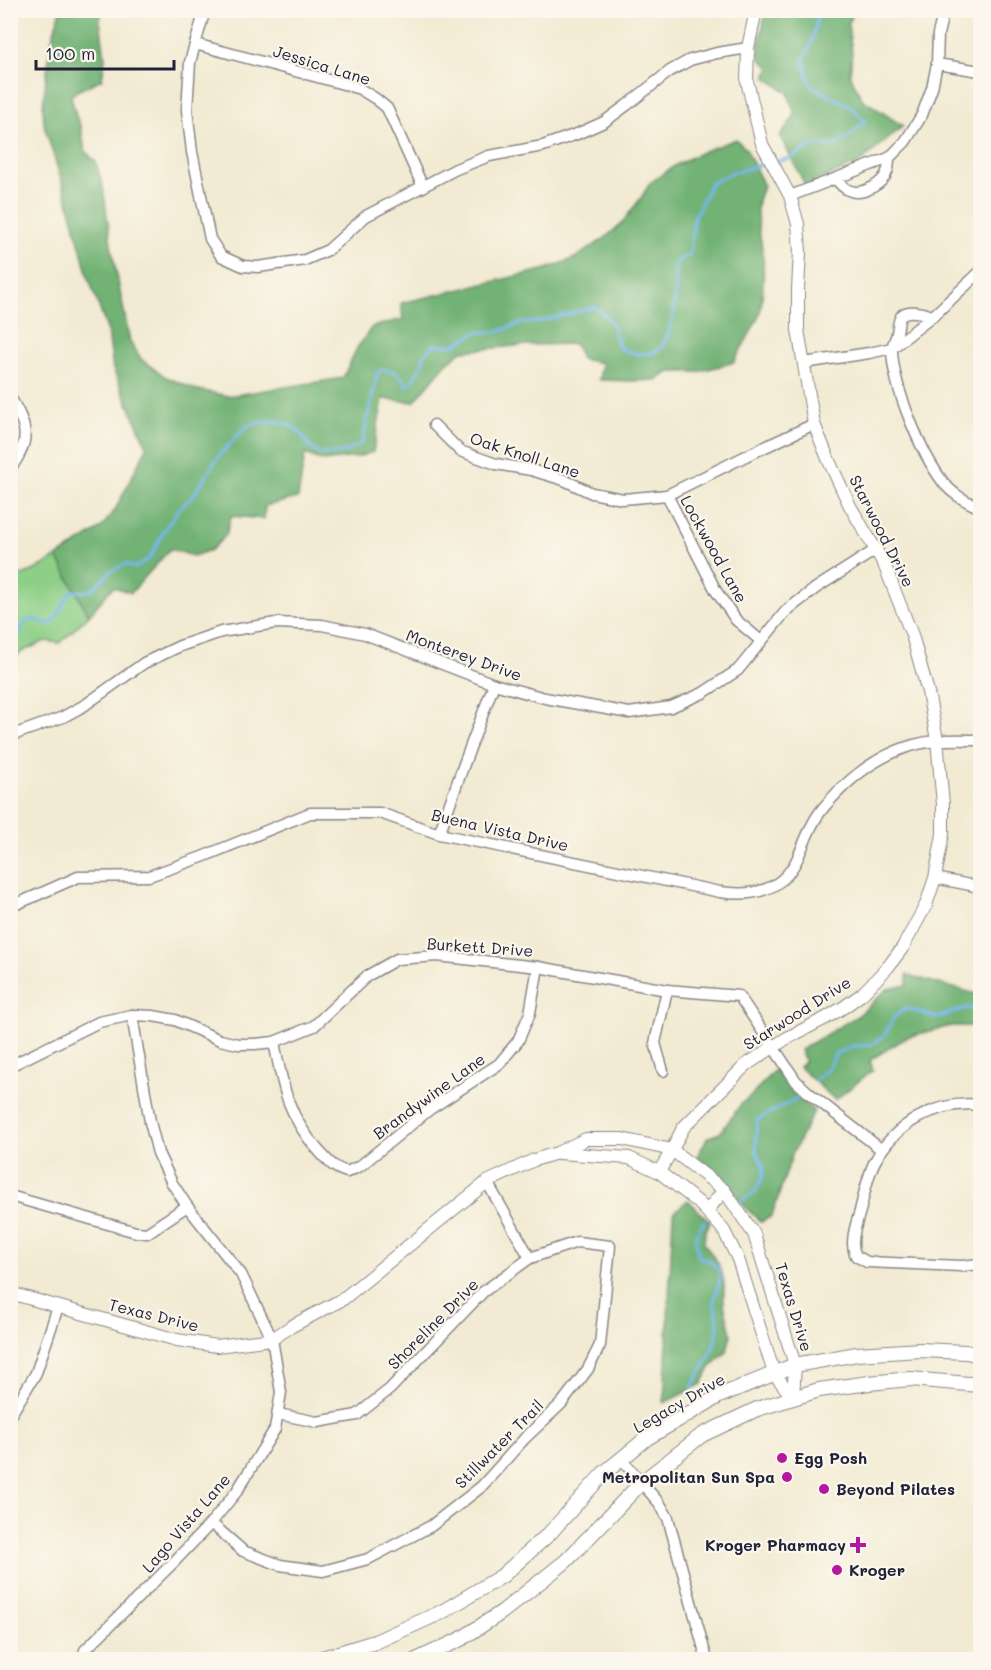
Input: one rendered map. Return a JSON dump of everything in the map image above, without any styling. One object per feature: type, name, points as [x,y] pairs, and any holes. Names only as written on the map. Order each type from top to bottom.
[{"type":"main road","name":"Legacy Drive","points":[[316,1659],[375,1642],[423,1621],[502,1576],[549,1534],[603,1474],[621,1459],[647,1438],[719,1396],[795,1365],[857,1354],[920,1350],[981,1355]]},
{"type":"main road","points":[[416,1659],[461,1639],[502,1612],[566,1561],[642,1482],[702,1435],[757,1408],[819,1390],[869,1383],[910,1379],[981,1384]]},
{"type":"street","points":[[205,10],[190,62],[188,110],[192,152],[210,239],[214,248],[221,256],[243,266],[258,267],[305,260],[328,249],[366,216],[456,169],[489,156],[543,146],[577,134],[604,122],[670,71],[690,60],[748,48]]},
{"type":"street","name":"Starwood Drive","points":[[659,1172],[683,1128],[732,1078],[773,1046],[826,1018],[855,999],[892,962],[912,933],[926,905],[935,878],[943,826],[937,740],[928,692],[912,635],[877,549],[850,506],[814,424],[798,330],[800,252],[798,224],[790,196],[762,144],[747,81],[748,48],[756,10]]},
{"type":"street","points":[[790,196],[889,158],[905,142],[922,115],[932,88],[937,64],[938,34],[944,10]]},
{"type":"street","name":"Jessica Lane","points":[[195,44],[360,89],[376,99],[387,108],[423,187]]},
{"type":"street","points":[[937,64],[981,71]]},
{"type":"street","points":[[836,179],[841,186],[851,191],[869,188],[884,178],[889,169],[889,158]]},
{"type":"street","points":[[804,363],[892,348],[933,316],[981,272]]},
{"type":"street","points":[[933,316],[912,312],[902,315],[899,321],[892,348],[898,387],[928,458],[944,483],[958,497],[981,508]]},
{"type":"street","points":[[10,397],[22,417],[25,433],[22,454],[10,469]]},
{"type":"street","name":"Oak Knoll Lane","points":[[434,425],[460,451],[496,464],[531,470],[564,480],[592,493],[623,499],[667,495],[814,424]]},
{"type":"street","name":"Lockwood Lane","points":[[667,495],[716,591],[736,620],[761,641]]},
{"type":"street","name":"Monterey Drive","points":[[10,735],[43,725],[70,713],[144,663],[180,646],[221,632],[276,623],[322,625],[365,634],[495,684],[545,698],[629,713],[671,706],[703,693],[738,670],[786,611],[816,588],[877,549]]},
{"type":"street","points":[[439,834],[495,684]]},
{"type":"street","points":[[937,740],[981,740]]},
{"type":"street","name":"Buena Vista Drive","points":[[10,907],[78,877],[149,876],[310,813],[380,813],[439,834],[731,894],[761,892],[781,881],[795,864],[818,814],[841,788],[866,767],[886,755],[937,740]]},
{"type":"street","points":[[935,878],[981,887]]},
{"type":"street","name":"Burkett Drive","points":[[10,1066],[99,1023],[132,1015],[176,1020],[220,1040],[238,1044],[274,1042],[314,1026],[367,976],[398,959],[438,956],[538,967],[667,990],[739,996],[803,1088],[882,1150]]},
{"type":"street","name":"Brandywine Lane","points":[[274,1042],[281,1080],[300,1127],[336,1169],[347,1172],[360,1166],[430,1109],[499,1064],[518,1041],[530,1013],[538,967]]},
{"type":"street","points":[[663,1071],[655,1043],[667,990]]},
{"type":"street","name":"Lago Vista Lane","points":[[82,1659],[85,1650],[173,1563],[211,1523],[237,1491],[275,1429],[281,1392],[272,1339],[241,1274],[187,1206],[172,1183],[158,1153],[150,1122],[132,1015]]},
{"type":"street","points":[[981,1105],[955,1105],[939,1108],[924,1114],[902,1129],[882,1150],[869,1175],[853,1238],[853,1250],[858,1258],[872,1262],[972,1266],[981,1264]]},
{"type":"street","name":"Texas Drive","points":[[10,1293],[177,1340],[217,1346],[272,1339],[343,1299],[487,1182],[586,1139],[622,1139],[672,1150],[724,1190],[750,1227],[795,1365],[793,1398]]},
{"type":"street","name":"Texas Drive","points":[[557,1153],[628,1158],[659,1172],[707,1211],[728,1237],[738,1259],[774,1373],[793,1398]]},
{"type":"street","points":[[487,1182],[530,1258]]},
{"type":"street","points":[[707,1211],[724,1190]]},
{"type":"street","points":[[10,1196],[147,1233],[187,1206]]},
{"type":"street","points":[[728,1237],[738,1228],[750,1227]]},
{"type":"street","name":"Shoreline Drive","points":[[278,1414],[317,1422],[357,1415],[390,1389],[483,1292],[530,1258],[577,1242],[609,1246]]},
{"type":"street","name":"Stillwater Trail","points":[[211,1523],[243,1551],[280,1565],[323,1571],[368,1559],[431,1526],[481,1487],[525,1438],[562,1403],[588,1369],[600,1346],[609,1246]]},
{"type":"street","points":[[751,1302],[773,1294]]},
{"type":"street","points":[[10,1416],[36,1373],[58,1306]]},
{"type":"street","points":[[621,1459],[660,1504],[668,1518],[707,1659]]},
{"type":"green space","points":[[60,11],[102,11],[100,20],[105,58],[102,79],[71,96],[81,127],[85,151],[96,162],[103,187],[112,251],[130,342],[142,360],[166,377],[194,389],[228,396],[343,378],[357,348],[372,327],[403,319],[401,303],[547,269],[575,258],[605,238],[622,223],[650,183],[676,165],[736,139],[746,149],[764,186],[757,204],[757,221],[762,248],[763,289],[757,319],[734,362],[698,372],[670,372],[656,380],[599,380],[602,363],[581,359],[575,344],[527,345],[462,351],[446,364],[414,402],[383,399],[373,452],[358,457],[323,461],[305,454],[298,498],[265,506],[264,519],[231,516],[226,535],[211,550],[193,556],[170,549],[131,593],[113,587],[89,615],[57,557],[100,529],[115,510],[147,447],[113,369],[108,332],[88,276],[44,125],[43,106],[46,78],[51,43]]},
{"type":"green space","points":[[766,11],[855,11],[848,24],[852,53],[850,75],[862,99],[903,126],[858,164],[805,185],[780,136],[795,115],[788,93],[765,77],[770,67],[757,53]]},
{"type":"green space","points":[[57,557],[89,615],[60,643],[45,641],[23,651],[11,660],[11,579],[35,570]]},
{"type":"green space","points":[[907,975],[980,995],[980,1026],[951,1026],[907,1037],[870,1060],[873,1070],[835,1100],[799,1067],[805,1061],[800,1050],[859,1015],[887,989],[907,985]]},
{"type":"green space","points":[[776,1068],[787,1087],[814,1111],[792,1155],[772,1216],[761,1222],[728,1185],[695,1160],[708,1137],[720,1133],[741,1104]]},
{"type":"green space","points":[[688,1200],[710,1222],[704,1243],[722,1273],[724,1304],[731,1334],[727,1351],[710,1368],[702,1384],[664,1403],[673,1213]]},
{"type":"waterway","points":[[775,162],[791,158],[811,146],[834,145],[851,135],[865,121],[849,105],[810,84],[803,60],[811,45],[819,10]]},
{"type":"waterway","points":[[10,640],[20,634],[24,623],[33,619],[51,624],[71,592],[94,588],[111,571],[126,564],[135,568],[150,558],[178,510],[192,497],[220,454],[246,427],[256,423],[276,421],[297,429],[310,447],[319,454],[344,453],[362,443],[377,374],[381,370],[397,373],[408,386],[422,366],[424,355],[433,345],[454,345],[477,332],[497,332],[521,323],[538,322],[595,307],[612,324],[619,348],[641,354],[658,350],[667,338],[673,317],[675,263],[690,254],[694,218],[711,183],[731,173],[768,163]]},
{"type":"waterway","points":[[815,1080],[828,1069],[836,1053],[854,1046],[870,1045],[884,1036],[894,1017],[906,1008],[936,1018],[966,1008],[980,1009]]},
{"type":"waterway","points":[[740,1201],[755,1193],[763,1176],[764,1167],[756,1151],[757,1120],[799,1097]]},
{"type":"waterway","points":[[692,1387],[709,1356],[715,1340],[718,1319],[714,1300],[720,1273],[712,1262],[699,1257],[696,1242],[698,1230],[705,1221]]},
{"type":"place","name":"Egg Posh","points":[[782,1458]]},
{"type":"place","name":"Metropolitan Sun Spa","points":[[787,1477]]},
{"type":"place","name":"Beyond Pilates","points":[[824,1489]]},
{"type":"place","name":"Kroger Pharmacy","points":[[858,1545]]},
{"type":"place","name":"Kroger","points":[[837,1570]]}]
